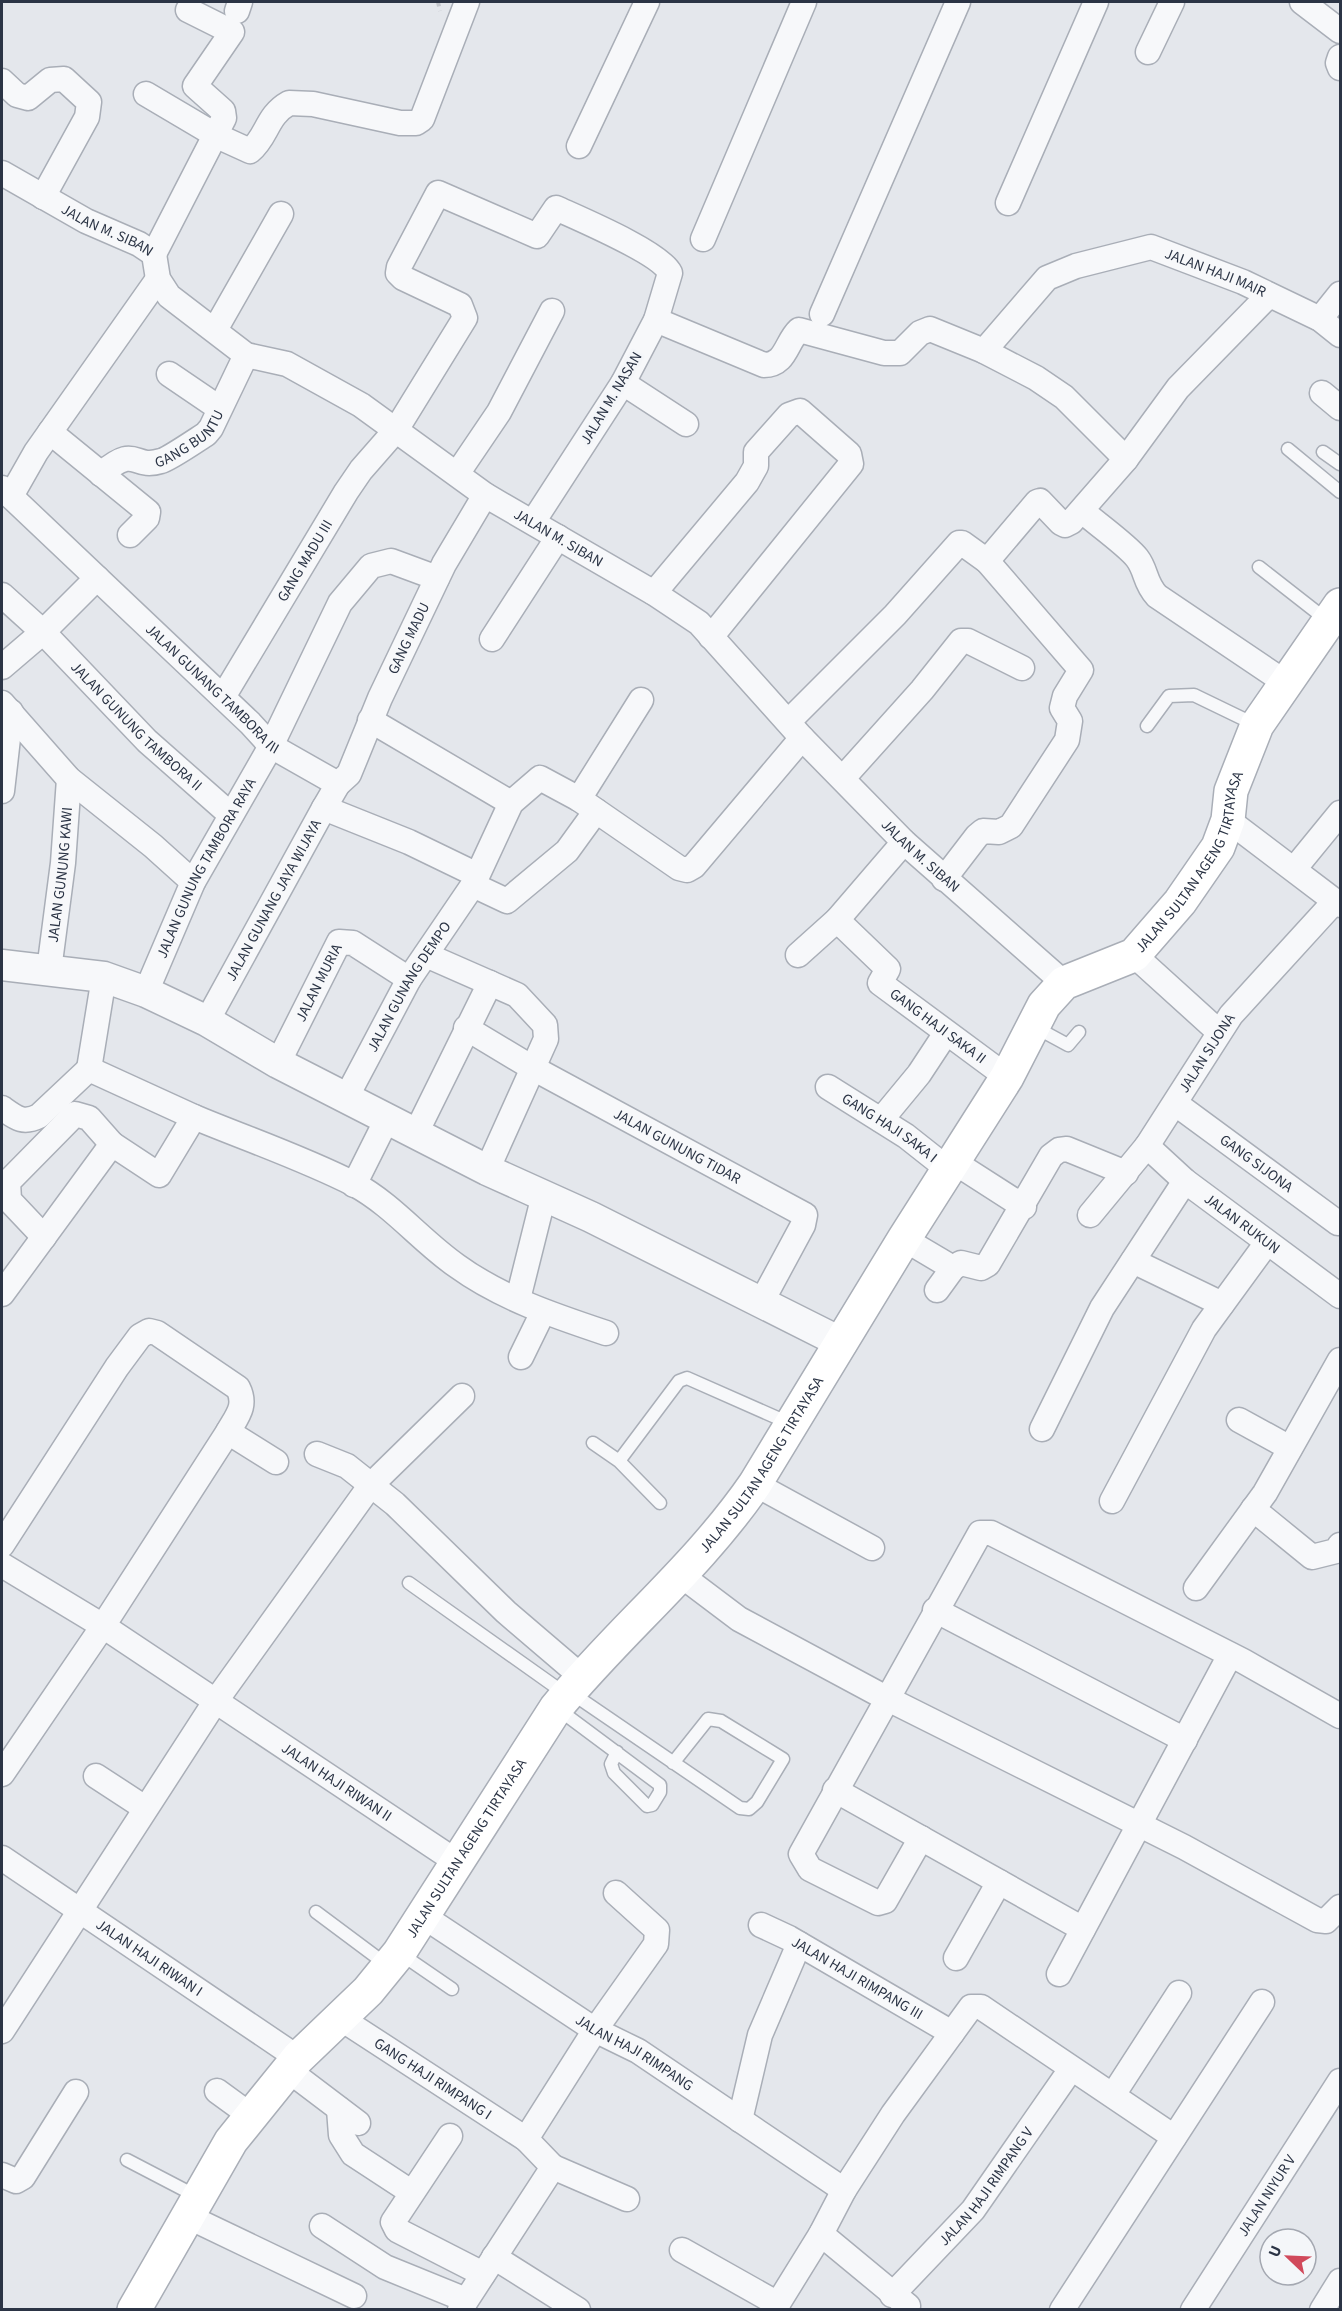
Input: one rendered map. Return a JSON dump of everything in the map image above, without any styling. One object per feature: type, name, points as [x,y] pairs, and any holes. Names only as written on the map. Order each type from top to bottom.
[{"type":"main road","name":"JALAN SULTAN AGENG TIRTAYASA","points":[[140,2308],[231,2141],[250,2115],[293,2064],[368,1991],[393,1959],[568,1693],[682,1576],[729,1523],[1007,1077],[1044,1005],[1064,983],[1134,955],[1180,902],[1218,847],[1228,820],[1231,791],[1257,725],[1335,613]]},
{"type":"street","points":[[579,147],[647,2]]},
{"type":"street","points":[[703,239],[804,2]]},
{"type":"street","points":[[822,314],[958,2]]},
{"type":"street","points":[[1008,203],[1096,2]]},
{"type":"street","points":[[1148,52],[1172,2]]},
{"type":"street","points":[[1302,2],[1341,31]]},
{"type":"street","points":[[154,254],[217,136],[224,118],[223,111],[195,87],[232,32],[188,10]]},
{"type":"street","points":[[146,94],[217,136],[250,151],[260,139],[271,117],[289,103],[312,104],[400,123],[416,123],[422,119],[463,11]]},
{"type":"street","points":[[1341,57],[1338,63],[1341,68]]},
{"type":"street","points":[[2,81],[17,95],[28,98],[50,80],[64,79],[89,102],[87,117],[43,197]]},
{"type":"street","name":"JALAN M. SIBAN","points":[[2,173],[86,221],[140,244],[154,254],[158,279],[169,296],[246,355],[287,364],[361,405],[485,495],[654,593],[699,623],[904,842],[1064,983]]},
{"type":"street","name":"GANG MADU III","points":[[223,697],[346,492],[361,470],[396,430],[465,318],[460,305],[398,273],[438,193],[537,237],[556,208],[625,241],[667,266]]},
{"type":"street","points":[[215,330],[281,214]]},
{"type":"street","name":"JALAN HAJI MAIR","points":[[984,351],[1047,278],[1076,266],[1151,247],[1243,282],[1320,319],[1340,334]]},
{"type":"street","name":"JALAN M. NASAN","points":[[533,522],[623,383],[656,320],[669,281],[670,273],[667,266]]},
{"type":"street","points":[[6,492],[158,279]]},
{"type":"street","points":[[1320,319],[1341,294]]},
{"type":"street","points":[[987,561],[1037,502],[1040,501],[1065,525],[1082,511],[1126,459],[1178,388],[1269,295]]},
{"type":"street","points":[[457,474],[499,412],[552,311]]},
{"type":"street","points":[[656,320],[764,365],[771,365],[784,356],[799,330],[884,353],[900,353],[920,333],[930,328],[984,351],[1036,378],[1064,397],[1126,459]]},
{"type":"street","name":"GANG BUNTU","points":[[101,474],[117,460],[126,457],[150,463],[168,459],[206,434],[246,355]]},
{"type":"street","points":[[169,374],[219,408]]},
{"type":"street","points":[[623,383],[686,424]]},
{"type":"street","points":[[654,593],[747,482],[756,466],[756,452],[789,415],[800,411],[849,454],[850,464],[711,637]]},
{"type":"street","points":[[50,432],[148,512],[147,518],[130,535]]},
{"type":"street","name":"JALAN GUNANG TAMBORA III","points":[[6,492],[223,697],[271,746],[338,784]]},
{"type":"street","name":"GANG MADU","points":[[338,784],[349,774],[370,720],[437,578],[485,495]]},
{"type":"street","points":[[1082,511],[1136,557],[1144,570],[1147,585],[1157,596],[1287,683]]},
{"type":"street","points":[[492,639],[558,537]]},
{"type":"street","points":[[370,720],[511,803],[540,778],[587,805],[679,868],[687,870],[694,866],[796,729],[958,543],[962,543],[987,561],[1081,670],[1065,696],[1062,708],[1070,721],[1067,740],[1011,826],[999,832],[983,831],[944,879]]},
{"type":"street","name":"JALAN GUNUNG TAMBORA RAYA","points":[[146,992],[193,882],[271,746],[340,603],[370,566],[391,561],[437,578]]},
{"type":"street","points":[[2,667],[43,632],[97,578]]},
{"type":"street","name":"JALAN GUNUNG TAMBORA II","points":[[2,595],[43,632],[147,741],[231,815]]},
{"type":"street","points":[[843,778],[922,690],[961,641],[968,641],[1022,668]]},
{"type":"street","points":[[324,808],[409,842],[471,872],[474,881],[507,901],[567,851],[587,805],[641,700]]},
{"type":"street","points":[[6,707],[69,779],[153,846],[193,882]]},
{"type":"street","points":[[2,791],[6,707]]},
{"type":"street","name":"JALAN GUNUNG KAWI","points":[[50,970],[63,863],[69,779]]},
{"type":"street","name":"JALAN GUNANG JAYA WIJAYA","points":[[209,1018],[338,784]]},
{"type":"street","name":"JALAN GUNANG DEMPO","points":[[346,1098],[409,980],[474,881],[511,803]]},
{"type":"street","points":[[1295,868],[1341,813]]},
{"type":"street","points":[[1228,820],[1295,868],[1338,903]]},
{"type":"street","points":[[798,955],[837,920],[904,842]]},
{"type":"street","name":"JALAN SIJONA","points":[[1090,1215],[1147,1146],[1231,1015],[1338,903]]},
{"type":"street","name":"GANG HAJI SAKA II","points":[[837,920],[888,969],[880,983],[1007,1077]]},
{"type":"street","name":"JALAN MURIA","points":[[278,1063],[339,942],[352,943],[409,980]]},
{"type":"street","points":[[426,955],[517,995],[545,1025],[546,1039],[531,1067],[487,1170]]},
{"type":"street","points":[[1134,955],[1219,1032]]},
{"type":"street","points":[[2,965],[104,977],[209,1018],[278,1063],[346,1098],[487,1170],[544,1195],[762,1301],[842,1343]]},
{"type":"street","points":[[2,1108],[19,1120],[29,1121],[39,1116],[89,1070],[104,977]]},
{"type":"street","points":[[416,1133],[490,983]]},
{"type":"street","name":"JALAN GUNUNG TIDAR","points":[[466,1028],[531,1067],[805,1215],[803,1225],[762,1301]]},
{"type":"street","points":[[881,1120],[919,1074],[946,1034]]},
{"type":"street","points":[[89,1070],[354,1185],[391,1209],[457,1266],[543,1312],[606,1333]]},
{"type":"street","name":"GANG HAJI SAKA I","points":[[828,1087],[952,1166],[1023,1207]]},
{"type":"street","name":"GANG SIJONA","points":[[1176,1104],[1338,1223]]},
{"type":"street","points":[[44,1237],[9,1200],[8,1182],[75,1114],[89,1118],[112,1144],[159,1175],[194,1117]]},
{"type":"street","points":[[354,1185],[387,1119]]},
{"type":"street","points":[[2,1294],[112,1144]]},
{"type":"street","name":"JALAN RUKUN","points":[[1147,1146],[1185,1181],[1266,1244],[1341,1296]]},
{"type":"street","points":[[937,1290],[953,1268],[961,1263],[975,1268],[988,1264],[1051,1156],[1059,1150],[1067,1149],[1126,1173]]},
{"type":"street","points":[[1042,1429],[1102,1308],[1185,1181]]},
{"type":"street","points":[[518,1299],[544,1195]]},
{"type":"street","points":[[904,1239],[953,1268]]},
{"type":"street","points":[[1112,1500],[1187,1359],[1222,1304],[1266,1244]]},
{"type":"street","points":[[1132,1261],[1222,1304]]},
{"type":"street","points":[[521,1357],[543,1312]]},
{"type":"street","points":[[2,1545],[117,1367],[140,1336],[149,1331],[157,1333],[238,1388],[243,1398],[241,1409],[228,1432],[103,1626],[2,1774]]},
{"type":"street","points":[[1196,1588],[1253,1509],[1341,1360]]},
{"type":"street","points":[[2,2031],[215,1702],[370,1486],[462,1396]]},
{"type":"street","points":[[1239,1420],[1290,1448]]},
{"type":"street","points":[[228,1432],[276,1462]]},
{"type":"street","points":[[317,1454],[347,1466],[395,1504],[506,1612],[568,1693]]},
{"type":"street","points":[[755,1484],[872,1548]]},
{"type":"street","points":[[1253,1509],[1312,1557],[1336,1551],[1341,1545]]},
{"type":"street","points":[[921,1838],[885,1901],[878,1903],[810,1869],[801,1854],[834,1790],[980,1533],[991,1533],[1230,1655],[1341,1716]]},
{"type":"street","name":"JALAN HAJI RIWAN II","points":[[2,1565],[103,1626],[457,1862]]},
{"type":"street","points":[[682,1576],[739,1619],[886,1698],[1139,1824],[1317,1920],[1326,1921],[1341,1907]]},
{"type":"street","points":[[935,1610],[1185,1740]]},
{"type":"street","points":[[1059,1974],[1230,1655]]},
{"type":"street","points":[[96,1776],[145,1808]]},
{"type":"street","points":[[834,1790],[1083,1929]]},
{"type":"street","name":"JALAN HAJI RIWAN I","points":[[2,1858],[293,2064],[349,2116],[341,2135],[353,2154],[411,2192]]},
{"type":"street","points":[[956,1958],[999,1882]]},
{"type":"street","points":[[526,2139],[595,2030],[656,1944],[657,1930],[616,1893]]},
{"type":"street","name":"JALAN HAJI RIMPANG","points":[[423,1916],[595,2030],[638,2050],[844,2190]]},
{"type":"street","name":"JALAN HAJI RIMPANG III","points":[[761,1925],[799,1944],[952,2033]]},
{"type":"street","points":[[740,2120],[760,2035],[799,1944]]},
{"type":"street","points":[[1113,2095],[1179,1993]]},
{"type":"street","points":[[1062,2310],[1262,2002]]},
{"type":"street","points":[[682,2250],[776,2307],[821,2234],[844,2190],[893,2114],[971,2007],[981,2007],[1174,2137]]},
{"type":"street","name":"GANG HAJI RIMPANG I","points":[[340,2018],[526,2139],[553,2167]]},
{"type":"street","name":"JALAN HAJI RIMPANG V","points":[[821,2234],[900,2300],[973,2210],[1071,2069]]},
{"type":"street","name":"JALAN NIYUR V","points":[[1193,2310],[1341,2081]]},
{"type":"street","points":[[216,2091],[250,2115]]},
{"type":"street","points":[[2,2175],[16,2181],[23,2177],[75,2092]]},
{"type":"street","points":[[450,2136],[393,2222],[398,2230],[488,2266],[578,2310]]},
{"type":"street","points":[[322,2226],[385,2268],[463,2305],[553,2167],[627,2199]]},
{"type":"street","points":[[194,2207],[354,2296]]},
{"type":"street","points":[[1322,2310],[1341,2281]]},
{"type":"lane","points":[[1288,449],[1341,492]]},
{"type":"lane","points":[[1323,452],[1341,464]]},
{"type":"lane","points":[[1259,567],[1335,613]]},
{"type":"lane","points":[[1147,726],[1169,696],[1194,695],[1257,725]]},
{"type":"lane","points":[[1032,1026],[1068,1045],[1079,1032]]},
{"type":"lane","points":[[619,1461],[679,1381],[687,1378],[792,1424]]},
{"type":"lane","points":[[593,1443],[619,1461],[660,1503]]},
{"type":"lane","points":[[409,1583],[568,1693],[740,1808],[749,1809],[757,1802],[783,1759],[721,1721],[708,1719],[673,1763]]},
{"type":"lane","points":[[568,1693],[617,1752],[660,1785],[660,1792],[652,1805],[647,1806],[614,1773],[611,1764],[617,1752]]},
{"type":"lane","points":[[316,1912],[393,1959],[452,1989]]},
{"type":"lane","points":[[127,2160],[194,2207]]}]
